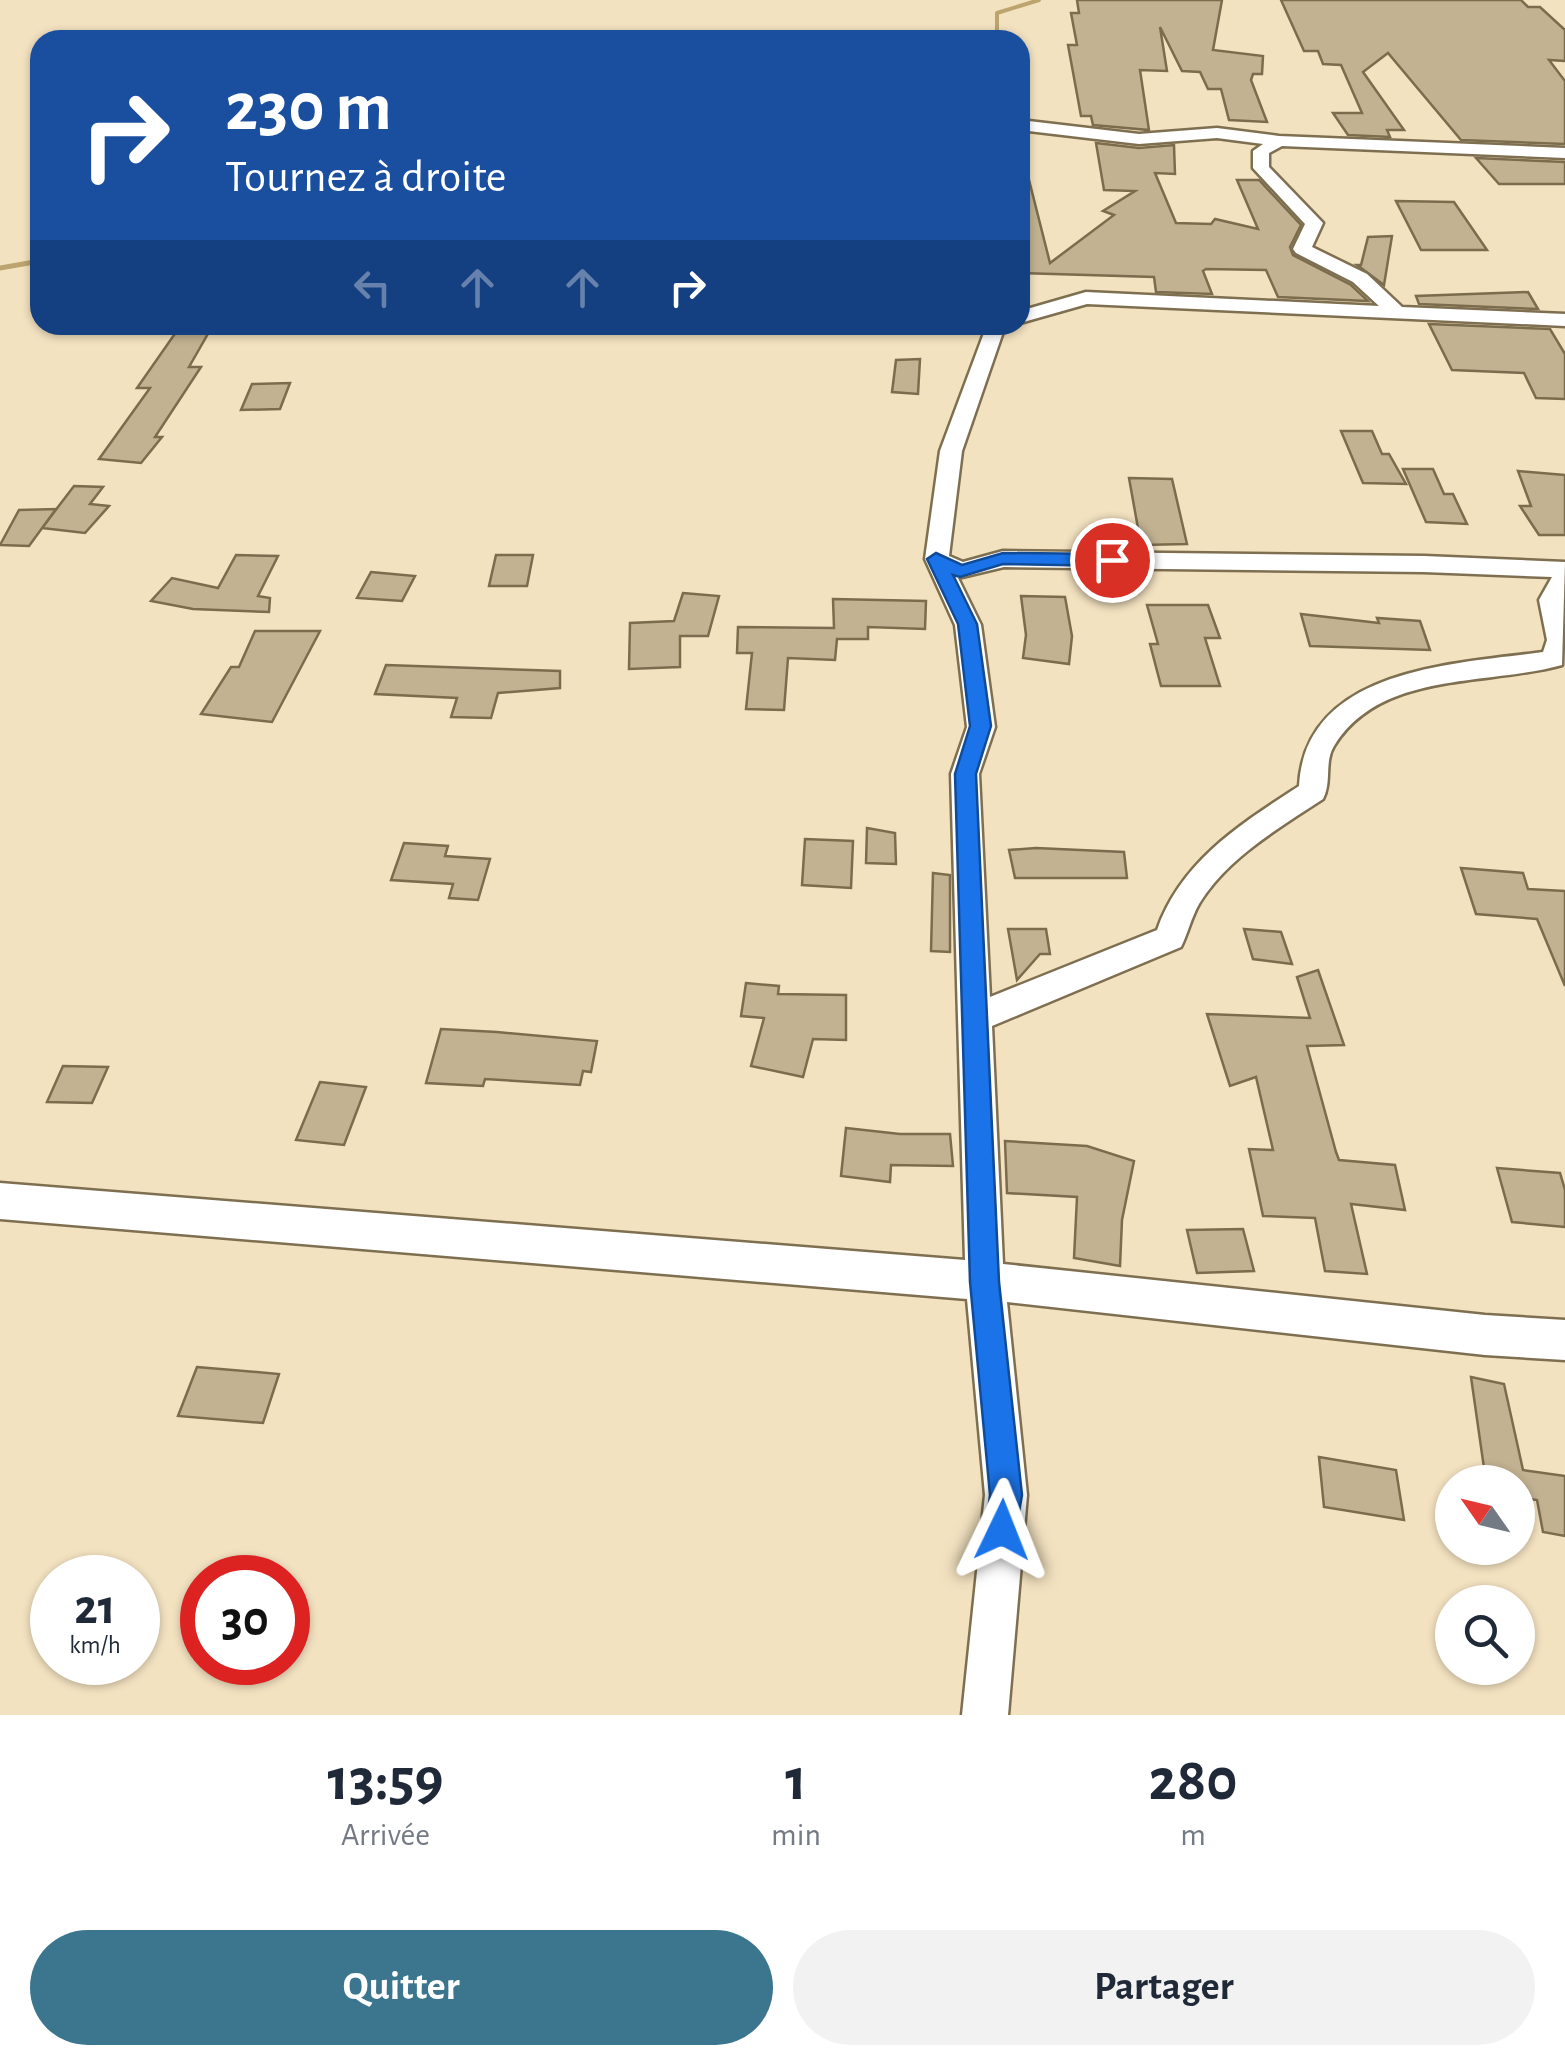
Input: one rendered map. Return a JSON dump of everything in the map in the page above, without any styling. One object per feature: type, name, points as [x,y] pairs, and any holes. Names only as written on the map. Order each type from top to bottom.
[{"type":"street","points":[[1030,126],[1139,140],[1217,134],[1279,141],[1565,153]]},
{"type":"street","points":[[1279,141],[1261,151],[1261,168],[1314,223],[1302,249],[1360,278],[1400,315]]},
{"type":"street","points":[[1030,314],[1086,298],[1565,320]]},
{"type":"street","points":[[985,1715],[1006,1495],[985,1282],[965,774],[981,726],[968,624],[936,559],[951,451],[992,335]]},
{"type":"street","points":[[936,559],[960,571],[1003,559],[1424,564],[1565,573],[1551,600],[1560,640],[1553,659],[1388,686],[1358,704],[1318,746],[1313,791],[1235,843],[1176,910],[1170,938],[975,1018]]},
{"type":"street","points":[[0,1201],[985,1282],[1565,1340]]},
{"type":"building","points":[[1077,0],[1222,0],[1213,50],[1263,56],[1262,74],[1253,74],[1251,80],[1267,122],[1229,120],[1221,89],[1208,89],[1200,72],[1182,71],[1160,27],[1167,71],[1140,70],[1149,130],[1093,125],[1091,116],[1081,116],[1068,45],[1077,45],[1071,13],[1079,13]]},
{"type":"building","points":[[1281,0],[1521,0],[1528,7],[1540,7],[1565,30],[1565,61],[1549,60],[1565,81],[1565,144],[1461,140],[1388,53],[1363,72],[1404,130],[1387,130],[1390,137],[1348,135],[1333,113],[1362,113],[1341,65],[1323,64],[1318,51],[1304,51]]},
{"type":"building","points":[[1096,143],[1139,148],[1174,145],[1175,174],[1155,173],[1176,223],[1211,224],[1215,219],[1258,229],[1237,180],[1259,180],[1301,225],[1290,247],[1293,255],[1351,285],[1368,301],[1278,297],[1266,270],[1206,269],[1203,271],[1212,294],[1156,292],[1154,277],[1030,273],[1030,184],[1050,263],[1114,215],[1103,211],[1135,191],[1104,190]]},
{"type":"building","points":[[1476,158],[1565,162],[1565,184],[1499,184]]},
{"type":"building","points":[[1396,201],[1454,202],[1487,250],[1421,250]]},
{"type":"building","points":[[1392,236],[1384,285],[1357,265],[1361,265],[1368,237]]},
{"type":"building","points":[[1528,292],[1538,309],[1419,304],[1416,296]]},
{"type":"building","points":[[1429,324],[1550,329],[1565,354],[1565,399],[1536,398],[1524,373],[1452,370]]},
{"type":"building","points":[[174,335],[207,335],[189,367],[201,367],[155,437],[162,437],[141,463],[99,459],[150,388],[137,388]]},
{"type":"building","points":[[920,359],[918,394],[892,392],[896,360]]},
{"type":"building","points":[[290,383],[280,409],[241,410],[252,384]]},
{"type":"building","points":[[1341,431],[1372,431],[1382,454],[1389,454],[1406,484],[1363,483]]},
{"type":"building","points":[[1403,469],[1433,469],[1444,494],[1453,494],[1467,524],[1426,522]]},
{"type":"building","points":[[1518,471],[1565,475],[1565,535],[1539,535],[1520,506],[1531,506]]},
{"type":"building","points":[[1129,478],[1172,479],[1187,544],[1141,545]]},
{"type":"building","points":[[74,486],[103,487],[90,504],[109,506],[85,533],[42,528]]},
{"type":"building","points":[[56,509],[29,546],[0,545],[19,510]]},
{"type":"building","points":[[236,555],[278,556],[258,596],[270,598],[269,612],[193,609],[151,601],[172,578],[218,588]]},
{"type":"building","points":[[496,555],[533,555],[527,586],[489,586]]},
{"type":"building","points":[[371,572],[415,576],[402,601],[357,598]]},
{"type":"building","points":[[683,593],[719,596],[708,636],[680,636],[680,667],[629,669],[630,623],[674,621]]},
{"type":"building","points":[[1021,596],[1065,597],[1072,636],[1069,664],[1023,658],[1026,635]]},
{"type":"building","points":[[833,599],[926,601],[925,629],[868,627],[868,639],[837,639],[835,660],[788,658],[784,710],[746,709],[752,653],[737,653],[738,627],[834,628]]},
{"type":"building","points":[[1147,605],[1208,605],[1220,638],[1205,638],[1220,686],[1161,686],[1150,644],[1158,644]]},
{"type":"building","points":[[1301,614],[1379,623],[1377,618],[1420,621],[1430,650],[1310,646]]},
{"type":"building","points":[[255,631],[320,631],[272,722],[201,714],[231,667],[239,667]]},
{"type":"building","points":[[386,665],[560,671],[560,688],[498,693],[491,718],[451,717],[457,698],[375,694]]},
{"type":"building","points":[[867,828],[895,833],[896,864],[866,863]]},
{"type":"building","points":[[805,839],[853,841],[851,888],[802,885]]},
{"type":"building","points":[[404,843],[448,846],[445,856],[490,859],[478,900],[449,898],[453,884],[391,880]]},
{"type":"building","points":[[1009,850],[1124,852],[1127,878],[1015,878]]},
{"type":"building","points":[[1461,868],[1523,873],[1528,889],[1565,891],[1565,986],[1537,919],[1476,914]]},
{"type":"building","points":[[933,873],[950,875],[950,952],[931,951]]},
{"type":"building","points":[[1008,929],[1046,929],[1050,954],[1040,954],[1017,980]]},
{"type":"building","points":[[1244,929],[1281,932],[1292,964],[1253,959]]},
{"type":"building","points":[[1318,970],[1344,1045],[1307,1046],[1336,1152],[1339,1160],[1395,1165],[1405,1210],[1351,1204],[1367,1274],[1325,1271],[1315,1218],[1263,1216],[1249,1149],[1273,1150],[1256,1077],[1230,1086],[1207,1014],[1310,1018],[1297,977]]},
{"type":"building","points":[[746,983],[779,986],[778,994],[846,995],[846,1040],[813,1039],[803,1077],[751,1066],[764,1018],[741,1016]]},
{"type":"building","points":[[441,1029],[597,1041],[591,1072],[583,1071],[580,1085],[485,1079],[483,1086],[426,1083]]},
{"type":"building","points":[[63,1066],[108,1067],[92,1103],[47,1102]]},
{"type":"building","points":[[320,1082],[366,1087],[344,1145],[296,1140]]},
{"type":"building","points":[[846,1128],[950,1134],[953,1166],[891,1165],[890,1182],[841,1176]]},
{"type":"building","points":[[1005,1141],[1087,1146],[1134,1161],[1122,1220],[1120,1266],[1074,1258],[1077,1197],[1007,1193]]},
{"type":"building","points":[[1497,1168],[1560,1173],[1565,1190],[1565,1227],[1512,1222]]},
{"type":"building","points":[[1243,1229],[1254,1271],[1197,1273],[1187,1230]]},
{"type":"building","points":[[197,1367],[279,1374],[263,1423],[178,1416]]},
{"type":"building","points":[[1471,1377],[1504,1384],[1522,1465],[1484,1465]]},
{"type":"building","points":[[1319,1457],[1396,1470],[1404,1520],[1324,1507]]},
{"type":"building","points":[[1535,1472],[1565,1476],[1565,1536],[1543,1532]]},
{"type":"waterway","points":[[997,30],[997,13],[1039,0]]},
{"type":"waterway","points":[[0,268],[30,263]]},
{"type":"route","points":[[1002,1530],[1006,1495],[985,1282],[965,774],[981,726],[968,624],[936,559],[960,571],[1003,559],[1112,560]]}]
